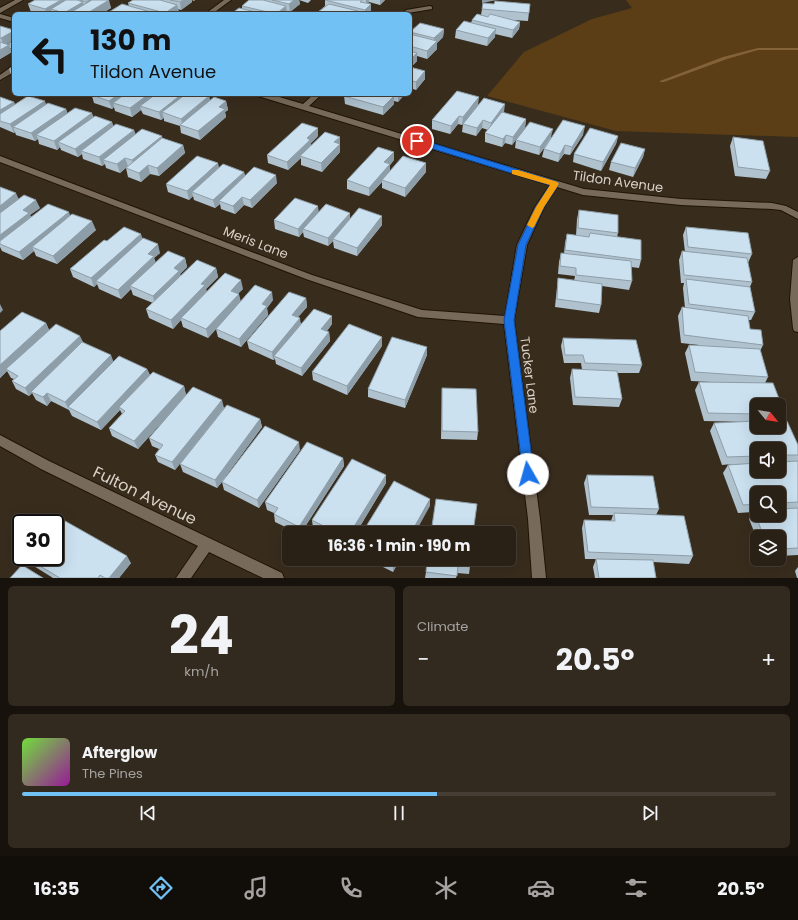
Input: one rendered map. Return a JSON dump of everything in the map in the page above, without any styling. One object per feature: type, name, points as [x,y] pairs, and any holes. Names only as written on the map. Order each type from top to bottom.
[{"type":"street","points":[[0,11],[20,0]]},
{"type":"street","points":[[211,12],[228,0]]},
{"type":"street","points":[[407,12],[430,8]]},
{"type":"street","points":[[0,16],[12,19]]},
{"type":"street","points":[[0,78],[12,70]]},
{"type":"street","name":"Tildon Avenue","points":[[267,96],[583,192],[680,202],[772,206],[783,208],[795,214]]},
{"type":"street","points":[[304,107],[316,96]]},
{"type":"street","name":"Meris Lane","points":[[0,159],[309,277],[422,314],[509,320]]},
{"type":"street","name":"Tucker Lane","points":[[539,578],[534,519],[509,320],[522,245],[540,207],[555,184]]},
{"type":"street","points":[[798,260],[795,299],[798,328]]},
{"type":"street","name":"Fulton Avenue","points":[[0,440],[44,465],[277,578]]},
{"type":"street","points":[[183,578],[207,544]]},
{"type":"shaded area","points":[[626,0],[798,0],[798,137],[616,131],[487,96],[524,52],[592,19],[632,8]]},
{"type":"building","points":[[35,0],[61,0],[45,9],[28,4]]},
{"type":"building","points":[[66,0],[77,0],[83,2],[66,12],[51,9]]},
{"type":"building","points":[[92,0],[109,0],[89,12],[71,12]]},
{"type":"building","points":[[133,0],[160,0],[177,5],[166,12],[161,12],[128,3]]},
{"type":"building","points":[[170,0],[183,0],[180,2]]},
{"type":"building","points":[[249,0],[263,0],[286,6],[278,12],[268,12],[242,6]]},
{"type":"building","points":[[272,0],[294,0],[289,4]]},
{"type":"building","points":[[325,0],[362,0],[360,2],[371,4],[365,10]]},
{"type":"building","points":[[495,1],[530,4],[529,13],[482,9],[483,3],[494,4]]},
{"type":"building","points":[[122,4],[151,12],[109,12]]},
{"type":"building","points":[[329,4],[358,11],[357,12],[318,12]]},
{"type":"building","points":[[239,8],[256,12],[234,12]]},
{"type":"building","points":[[477,14],[488,17],[490,14],[520,22],[513,30],[472,20]]},
{"type":"building","points":[[464,21],[496,29],[488,38],[456,30]]},
{"type":"building","points":[[420,23],[444,29],[434,38],[412,32],[412,30]]},
{"type":"building","points":[[0,26],[12,29],[12,32],[0,38]]},
{"type":"building","points":[[412,35],[437,41],[427,51],[412,47]]},
{"type":"building","points":[[0,42],[9,45],[0,50]]},
{"type":"building","points":[[412,52],[417,53],[412,58]]},
{"type":"building","points":[[412,68],[425,71],[416,82],[412,81]]},
{"type":"building","points":[[457,91],[479,97],[463,117],[459,116],[451,126],[432,120]]},
{"type":"building","points":[[28,96],[45,101],[10,124],[0,121],[0,114]]},
{"type":"building","points":[[95,96],[116,96],[109,101]]},
{"type":"building","points":[[122,96],[146,96],[130,108],[113,103]]},
{"type":"building","points":[[153,96],[179,96],[159,112],[140,106]]},
{"type":"building","points":[[183,96],[209,96],[181,119],[162,112]]},
{"type":"building","points":[[344,96],[394,96],[383,107]]},
{"type":"building","points":[[0,97],[14,102],[0,110]]},
{"type":"building","points":[[214,97],[226,101],[219,107],[225,109],[198,131],[180,125]]},
{"type":"building","points":[[484,98],[505,104],[491,123],[483,120],[477,128],[463,124]]},
{"type":"building","points":[[48,103],[66,109],[31,133],[13,127]]},
{"type":"building","points":[[75,108],[92,113],[54,141],[36,135]]},
{"type":"building","points":[[502,112],[526,119],[513,137],[506,135],[503,139],[485,133]]},
{"type":"building","points":[[95,116],[112,122],[75,149],[58,142]]},
{"type":"building","points":[[563,120],[585,126],[572,147],[565,145],[560,154],[544,149]]},
{"type":"building","points":[[530,122],[553,129],[540,147],[516,140]]},
{"type":"building","points":[[302,123],[318,128],[307,138],[310,140],[287,162],[267,155]]},
{"type":"building","points":[[116,124],[134,130],[99,157],[81,151]]},
{"type":"building","points":[[590,128],[618,136],[603,162],[574,154]]},
{"type":"building","points":[[142,129],[162,136],[132,160],[125,158],[117,164],[103,160]]},
{"type":"building","points":[[325,132],[340,137],[334,142],[340,144],[321,163],[300,156]]},
{"type":"building","points":[[733,137],[763,141],[770,171],[738,167]]},
{"type":"building","points":[[162,138],[183,145],[157,168],[148,165],[139,173],[126,168]]},
{"type":"building","points":[[621,143],[645,149],[635,168],[611,162]]},
{"type":"building","points":[[378,147],[394,152],[384,162],[390,164],[369,188],[347,180]]},
{"type":"building","points":[[197,156],[218,163],[187,191],[166,184]]},
{"type":"building","points":[[403,156],[426,163],[405,188],[382,180]]},
{"type":"building","points":[[223,164],[244,172],[213,200],[192,192]]},
{"type":"building","points":[[254,167],[276,175],[250,200],[242,197],[233,206],[219,201]]},
{"type":"building","points":[[0,187],[16,193],[0,206]]},
{"type":"building","points":[[24,195],[36,200],[23,210],[29,213],[0,235],[0,213]]},
{"type":"building","points":[[295,198],[318,206],[298,229],[274,220]]},
{"type":"building","points":[[48,204],[69,212],[19,252],[0,244],[0,241]]},
{"type":"building","points":[[326,204],[350,213],[328,238],[303,229]]},
{"type":"building","points":[[359,208],[382,216],[357,248],[333,239]]},
{"type":"building","points":[[579,210],[618,215],[618,233],[578,228]]},
{"type":"building","points":[[72,214],[92,221],[53,256],[32,247]]},
{"type":"building","points":[[124,227],[141,234],[91,278],[70,269],[104,240],[107,241]]},
{"type":"building","points":[[686,227],[748,233],[752,254],[688,247]]},
{"type":"building","points":[[590,233],[641,240],[641,260],[565,250],[567,234],[589,237]]},
{"type":"building","points":[[143,238],[158,244],[148,254],[154,256],[118,290],[96,281]]},
{"type":"building","points":[[168,251],[185,258],[174,268],[179,271],[153,296],[130,286]]},
{"type":"building","points":[[682,251],[747,258],[752,282],[684,275]]},
{"type":"building","points":[[561,253],[631,261],[632,281],[576,275],[576,268],[560,266]]},
{"type":"building","points":[[197,260],[216,268],[201,284],[205,285],[171,320],[146,309]]},
{"type":"building","points":[[225,273],[241,280],[231,291],[239,294],[206,329],[181,318]]},
{"type":"building","points":[[558,278],[602,284],[601,305],[557,299]]},
{"type":"building","points":[[686,279],[750,287],[755,312],[689,304]]},
{"type":"building","points":[[255,285],[272,292],[262,304],[267,306],[239,339],[216,329]]},
{"type":"building","points":[[289,292],[306,298],[292,315],[300,318],[272,352],[247,341]]},
{"type":"building","points":[[682,307],[748,316],[750,329],[761,330],[763,345],[684,335]]},
{"type":"building","points":[[314,309],[332,316],[321,329],[329,332],[301,368],[274,356]]},
{"type":"building","points":[[22,312],[46,323],[0,365],[0,331]]},
{"type":"building","points":[[56,324],[80,336],[25,388],[12,381],[18,376],[6,369]]},
{"type":"building","points":[[349,324],[382,337],[347,386],[312,372]]},
{"type":"building","points":[[392,337],[427,347],[405,400],[368,389]]},
{"type":"building","points":[[563,338],[636,340],[642,365],[585,363],[583,355],[565,355]]},
{"type":"building","points":[[82,342],[111,355],[65,402],[47,393],[43,397],[31,392]]},
{"type":"building","points":[[689,345],[760,349],[768,377],[695,372]]},
{"type":"building","points":[[119,356],[147,369],[97,422],[68,407]]},
{"type":"building","points":[[572,369],[617,371],[622,399],[575,397]]},
{"type":"building","points":[[153,372],[184,386],[134,441],[109,428],[125,411],[119,407]]},
{"type":"building","points":[[699,382],[773,383],[779,398],[750,398],[750,414],[708,413]]},
{"type":"building","points":[[193,387],[222,400],[172,462],[155,455],[163,445],[149,438]]},
{"type":"building","points":[[442,388],[476,389],[478,432],[442,431]]},
{"type":"building","points":[[227,405],[260,419],[215,480],[180,464]]},
{"type":"building","points":[[750,421],[750,434],[786,434],[787,421],[798,445],[798,455],[786,455],[786,442],[750,442],[750,456],[727,457],[714,423]]},
{"type":"building","points":[[265,426],[299,442],[257,500],[222,482]]},
{"type":"building","points":[[307,442],[343,458],[300,526],[274,514],[278,508],[265,502]]},
{"type":"building","points":[[352,459],[386,475],[354,526],[323,526],[312,520]]},
{"type":"building","points":[[798,461],[798,502],[786,503],[786,486],[750,486],[750,504],[743,505],[728,465],[750,463],[750,478],[786,478],[786,462]]},
{"type":"building","points":[[587,475],[653,476],[659,509],[591,507]]},
{"type":"building","points":[[394,481],[430,499],[415,526],[366,526]]},
{"type":"building","points":[[436,499],[477,504],[474,526],[432,526]]},
{"type":"building","points":[[798,508],[798,548],[786,549],[786,530],[761,530],[758,522],[786,522],[786,509]]},
{"type":"building","points":[[614,513],[684,516],[693,556],[588,552],[584,520],[615,521]]},
{"type":"building","points":[[64,520],[127,556],[109,578],[105,578],[100,575],[98,578],[60,578],[40,566],[64,566]]},
{"type":"building","points":[[596,559],[653,560],[656,578],[599,578]]},
{"type":"building","points":[[21,566],[24,566],[43,578],[10,578]]},
{"type":"building","points":[[426,566],[458,566],[457,576],[426,572]]},
{"type":"waterway","points":[[662,81],[725,58],[758,49],[798,49]]},
{"type":"slow traffic","points":[[515,172],[555,184],[540,207],[532,225]]},
{"type":"route","points":[[417,141],[555,184],[540,207],[522,245],[509,320],[528,474]]}]
